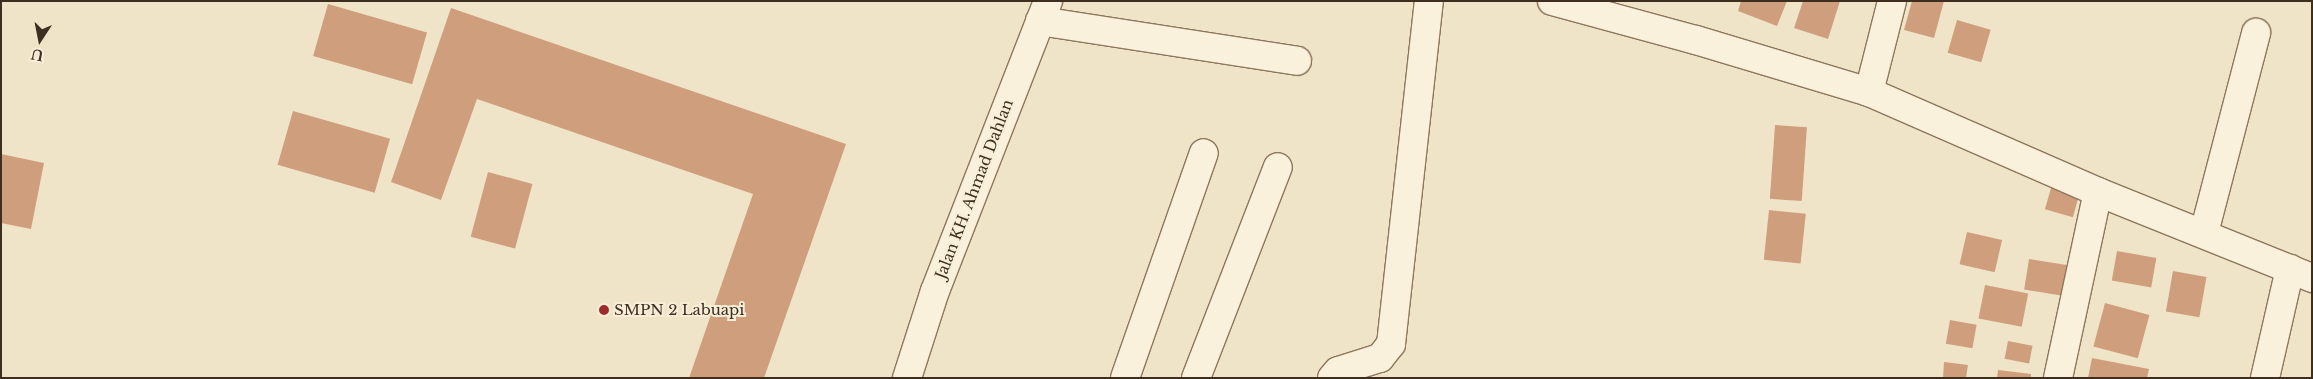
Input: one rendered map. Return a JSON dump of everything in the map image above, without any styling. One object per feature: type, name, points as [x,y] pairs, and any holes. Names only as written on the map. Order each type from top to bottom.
[{"type":"street","points":[[1332,378],[1338,371],[1380,358],[1391,344],[1429,1]]},
{"type":"street","points":[[1552,1],[1696,40],[1869,92],[2098,192],[2204,233],[2301,274],[2264,378]]},
{"type":"street","points":[[1869,92],[1892,1]]},
{"type":"street","points":[[1044,11],[1297,61]]},
{"type":"street","name":"Jalan KH. Ahmad Dahlan","points":[[908,377],[935,291],[1044,11]]},
{"type":"street","points":[[2204,233],[2256,33]]},
{"type":"street","points":[[1125,378],[1204,153]]},
{"type":"street","points":[[1196,378],[1278,167]]},
{"type":"street","points":[[2058,378],[2098,192]]},
{"type":"building","points":[[1741,1],[1787,1],[1777,26],[1738,11]]},
{"type":"building","points":[[1803,1],[1840,1],[1828,39],[1794,28]]},
{"type":"building","points":[[1912,1],[1944,1],[1934,38],[1904,30]]},
{"type":"building","points":[[328,4],[427,32],[412,84],[313,56]]},
{"type":"building","points":[[451,8],[846,144],[764,378],[689,378],[753,194],[477,99],[441,200],[391,182]]},
{"type":"building","points":[[1957,20],[1991,30],[1981,62],[1948,53]]},
{"type":"building","points":[[293,111],[390,139],[375,193],[278,165]]},
{"type":"building","points":[[1775,125],[1807,127],[1802,201],[1770,199]]},
{"type":"building","points":[[1,154],[44,163],[31,229],[1,223]]},
{"type":"building","points":[[488,172],[532,184],[515,249],[471,237]]},
{"type":"building","points":[[2051,188],[2079,196],[2073,217],[2045,209]]},
{"type":"building","points":[[1769,210],[1806,214],[1801,264],[1764,260]]},
{"type":"building","points":[[1967,232],[2002,240],[1995,272],[1960,264]]},
{"type":"building","points":[[2117,251],[2156,258],[2151,287],[2112,281]]},
{"type":"building","points":[[2029,259],[2073,266],[2069,297],[2024,290]]},
{"type":"building","points":[[2173,271],[2206,277],[2199,317],[2166,311]]},
{"type":"building","points":[[1985,285],[2028,293],[2022,327],[1979,318]]},
{"type":"building","points":[[2105,303],[2149,315],[2138,358],[2093,346]]},
{"type":"building","points":[[1950,320],[1977,325],[1972,348],[1946,344]]},
{"type":"building","points":[[2008,341],[2033,346],[2029,363],[2005,359]]},
{"type":"building","points":[[2092,358],[2149,369],[2147,378],[2088,378]]},
{"type":"building","points":[[1944,362],[1968,365],[1966,378],[1943,378]]},
{"type":"building","points":[[1998,370],[2031,374],[2031,378],[1997,378]]},
{"type":"place","name":"SMPN 2 Labuapi","points":[[604,310]]}]
